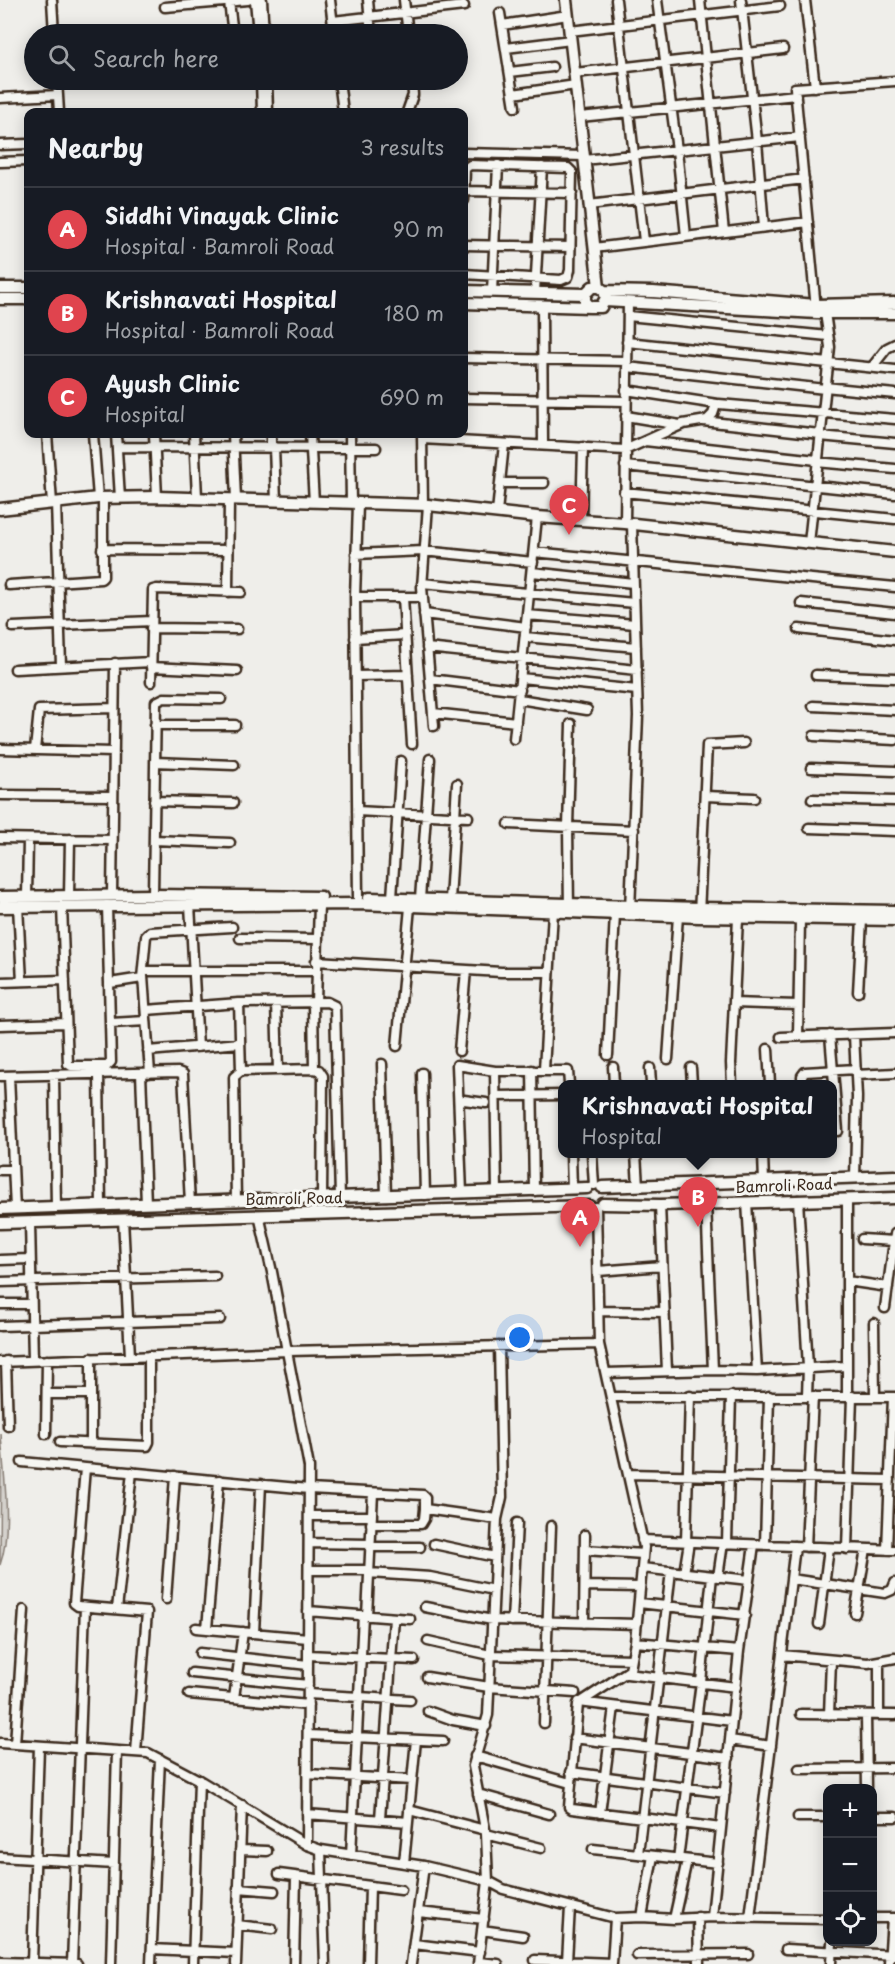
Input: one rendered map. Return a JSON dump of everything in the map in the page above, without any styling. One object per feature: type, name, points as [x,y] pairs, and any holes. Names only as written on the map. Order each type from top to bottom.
[{"type":"street","points":[[52,0],[53,24]]},
{"type":"street","points":[[165,7],[249,0]]},
{"type":"street","points":[[255,0],[257,24]]},
{"type":"street","points":[[262,0],[263,24]]},
{"type":"street","points":[[330,0],[333,24]]},
{"type":"street","points":[[368,0],[370,24]]},
{"type":"street","points":[[404,0],[407,24]]},
{"type":"street","points":[[468,303],[601,307],[603,293],[594,248],[566,0]]},
{"type":"street","points":[[616,0],[644,241]]},
{"type":"street","points":[[657,0],[686,236]]},
{"type":"street","points":[[700,0],[724,232]]},
{"type":"street","points":[[741,0],[764,227]]},
{"type":"street","points":[[805,0],[814,87]]},
{"type":"street","points":[[230,2],[232,24]]},
{"type":"street","points":[[333,21],[464,6]]},
{"type":"street","points":[[506,48],[619,25],[780,6]]},
{"type":"street","points":[[500,13],[515,107]]},
{"type":"street","points":[[502,26],[568,15]]},
{"type":"street","points":[[513,94],[624,68],[783,49]]},
{"type":"street","points":[[510,72],[552,67]]},
{"type":"street","points":[[808,543],[830,347],[819,310],[795,88],[895,81]]},
{"type":"street","points":[[58,90],[59,108]]},
{"type":"street","points":[[261,90],[262,108]]},
{"type":"street","points":[[267,90],[268,108]]},
{"type":"street","points":[[340,90],[342,108]]},
{"type":"street","points":[[408,108],[413,90]]},
{"type":"street","points":[[0,98],[58,95]]},
{"type":"street","points":[[579,117],[796,95]]},
{"type":"street","points":[[468,153],[584,158],[634,155],[800,137]]},
{"type":"street","points":[[0,145],[24,144]]},
{"type":"street","points":[[0,162],[24,161]]},
{"type":"street","points":[[492,292],[498,165]]},
{"type":"street","points":[[468,166],[498,165],[571,169],[572,193],[568,277],[561,280],[468,274]]},
{"type":"street","points":[[535,293],[542,167]]},
{"type":"street","points":[[589,205],[804,179]]},
{"type":"street","points":[[468,191],[572,193]]},
{"type":"street","points":[[594,248],[808,222]]},
{"type":"street","points":[[468,245],[570,247]]},
{"type":"street","points":[[590,307],[585,301],[585,294],[592,287],[628,302],[895,313]]},
{"type":"street","points":[[0,288],[24,288]]},
{"type":"street","points":[[468,291],[585,294]]},
{"type":"street","points":[[603,293],[653,292],[819,310],[895,303]]},
{"type":"street","points":[[0,299],[24,299]]},
{"type":"street","points":[[628,302],[624,492],[633,562],[638,690],[630,909]]},
{"type":"street","points":[[542,305],[543,445]]},
{"type":"street","points":[[628,316],[828,336]]},
{"type":"street","points":[[627,342],[895,370]]},
{"type":"street","points":[[872,367],[887,348],[895,344]]},
{"type":"street","points":[[468,358],[543,359],[627,364],[825,388],[895,394]]},
{"type":"street","points":[[626,390],[717,404],[895,419]]},
{"type":"street","points":[[468,399],[626,401]]},
{"type":"street","points":[[442,438],[504,444],[625,450],[680,425],[710,418],[717,404]]},
{"type":"street","points":[[626,416],[680,425]]},
{"type":"street","points":[[703,421],[895,443]]},
{"type":"street","points":[[47,438],[54,502],[61,666]]},
{"type":"street","points":[[9,585],[101,579],[103,577],[100,498],[93,438]]},
{"type":"street","points":[[116,438],[120,498]]},
{"type":"street","points":[[154,438],[157,497]]},
{"type":"street","points":[[194,438],[197,497]]},
{"type":"street","points":[[228,592],[233,438]]},
{"type":"street","points":[[271,438],[276,501]]},
{"type":"street","points":[[310,438],[314,502]]},
{"type":"street","points":[[350,438],[356,554],[358,898]]},
{"type":"street","points":[[422,438],[425,505],[422,583],[434,726]]},
{"type":"street","points":[[645,441],[895,469]]},
{"type":"street","points":[[497,512],[504,444]]},
{"type":"street","points":[[117,447],[376,448]]},
{"type":"street","points":[[581,520],[583,447]]},
{"type":"street","points":[[625,466],[895,494]]},
{"type":"street","points":[[500,483],[544,483]]},
{"type":"street","points":[[624,492],[895,519]]},
{"type":"street","points":[[0,509],[100,498],[157,497],[425,505],[628,523],[895,552]]},
{"type":"street","points":[[514,738],[537,516]]},
{"type":"street","points":[[102,549],[228,550]]},
{"type":"street","points":[[356,554],[423,551],[533,562]]},
{"type":"street","points":[[534,552],[895,587]]},
{"type":"street","points":[[532,572],[633,583]]},
{"type":"street","points":[[422,583],[634,603]]},
{"type":"street","points":[[150,682],[152,592],[154,589],[241,592]]},
{"type":"street","points":[[355,597],[423,597]]},
{"type":"street","points":[[403,597],[412,744]]},
{"type":"street","points":[[801,603],[895,613]]},
{"type":"street","points":[[424,614],[526,627]]},
{"type":"street","points":[[527,615],[635,624]]},
{"type":"street","points":[[14,627],[60,624],[152,624],[237,629]]},
{"type":"street","points":[[799,629],[895,639]]},
{"type":"street","points":[[355,638],[405,635]]},
{"type":"street","points":[[525,637],[636,647]]},
{"type":"street","points":[[427,648],[637,670]]},
{"type":"street","points":[[62,906],[69,1066],[107,1066],[111,1062],[110,901],[115,663]]},
{"type":"street","points":[[15,669],[115,663],[237,671]]},
{"type":"street","points":[[356,676],[408,675]]},
{"type":"street","points":[[816,675],[895,678]]},
{"type":"street","points":[[521,678],[638,690]]},
{"type":"street","points":[[430,679],[519,694],[587,710]]},
{"type":"street","points":[[153,895],[156,702],[160,699],[222,699]]},
{"type":"street","points":[[813,706],[895,710]]},
{"type":"street","points":[[35,750],[39,711],[114,708]]},
{"type":"street","points":[[433,713],[516,722]]},
{"type":"street","points":[[155,724],[235,725]]},
{"type":"street","points":[[569,907],[568,827],[571,724]]},
{"type":"street","points":[[814,736],[895,740]]},
{"type":"street","points":[[699,913],[708,744],[744,743]]},
{"type":"street","points":[[0,749],[113,752]]},
{"type":"street","points":[[420,899],[430,759]]},
{"type":"street","points":[[393,898],[401,761]]},
{"type":"street","points":[[154,762],[234,765]]},
{"type":"street","points":[[811,768],[895,771]]},
{"type":"street","points":[[450,900],[457,784]]},
{"type":"street","points":[[0,795],[113,796]]},
{"type":"street","points":[[705,796],[754,798]]},
{"type":"street","points":[[812,799],[895,801]]},
{"type":"street","points":[[154,801],[233,803]]},
{"type":"street","points":[[357,812],[468,817]]},
{"type":"street","points":[[509,824],[634,830]]},
{"type":"street","points":[[809,828],[895,831]]},
{"type":"street","points":[[0,838],[112,840]]},
{"type":"street","points":[[27,897],[28,839]]},
{"type":"street","points":[[69,896],[70,839]]},
{"type":"street","points":[[154,840],[230,843]]},
{"type":"street","points":[[0,907],[62,906],[153,895],[393,898],[699,913],[895,911]]},
{"type":"street","points":[[0,897],[69,896],[110,901],[190,905],[319,904],[553,911],[569,907],[615,913],[630,909],[678,916],[699,913],[738,918],[895,920]]},
{"type":"street","points":[[314,1069],[314,1002],[319,904]]},
{"type":"street","points":[[190,905],[198,1047]]},
{"type":"street","points":[[18,906],[22,981]]},
{"type":"street","points":[[398,1046],[410,907]]},
{"type":"street","points":[[544,1070],[553,911]]},
{"type":"street","points":[[608,1055],[615,913]]},
{"type":"street","points":[[668,1059],[678,916]]},
{"type":"street","points":[[732,1080],[738,918]]},
{"type":"street","points":[[798,1036],[800,919]]},
{"type":"street","points":[[858,992],[862,920]]},
{"type":"street","points":[[146,1204],[148,1051],[144,974],[147,934],[232,927]]},
{"type":"street","points":[[240,938],[317,939]]},
{"type":"street","points":[[316,961],[465,970],[549,972]]},
{"type":"street","points":[[110,983],[138,980],[144,974],[193,971],[316,970]]},
{"type":"street","points":[[459,1050],[465,970]]},
{"type":"street","points":[[0,982],[65,980]]},
{"type":"street","points":[[146,1010],[239,1003],[332,1003],[337,1010],[340,1198]]},
{"type":"street","points":[[239,1003],[241,1071]]},
{"type":"street","points":[[276,1003],[278,1070]]},
{"type":"street","points":[[734,1003],[798,1005]]},
{"type":"street","points":[[111,1023],[146,1021]]},
{"type":"street","points":[[0,1025],[66,1023]]},
{"type":"street","points":[[781,1037],[895,1034]]},
{"type":"street","points":[[830,1035],[833,1080]]},
{"type":"street","points":[[854,1035],[855,1178]]},
{"type":"street","points":[[148,1051],[240,1043]]},
{"type":"street","points":[[768,1049],[770,1080]]},
{"type":"street","points":[[382,1064],[386,1196]]},
{"type":"street","points":[[462,1193],[457,1065],[495,1071],[568,1071],[569,1080]]},
{"type":"street","points":[[613,1067],[614,1080]]},
{"type":"street","points":[[650,1068],[651,1080]]},
{"type":"street","points":[[690,1068],[692,1080]]},
{"type":"street","points":[[236,1202],[233,1082],[237,1073],[241,1071],[319,1070],[322,1076],[322,1199]]},
{"type":"street","points":[[532,1070],[534,1191]]},
{"type":"street","points":[[803,1080],[804,1073],[833,1070],[895,1073]]},
{"type":"street","points":[[495,1071],[497,1192]]},
{"type":"street","points":[[15,1209],[5,1076],[181,1072],[184,1077],[190,1203]]},
{"type":"street","points":[[422,1073],[425,1195]]},
{"type":"street","points":[[99,1074],[101,1206]]},
{"type":"street","points":[[54,1075],[56,1207]]},
{"type":"street","points":[[496,1096],[558,1095]]},
{"type":"street","points":[[459,1102],[464,1100],[486,1103]]},
{"type":"street","points":[[837,1131],[856,1130]]},
{"type":"street","points":[[571,1158],[572,1189]]},
{"type":"street","points":[[592,1158],[594,1187],[584,1197],[596,1205]]},
{"type":"street","points":[[636,1158],[638,1186]]},
{"type":"street","points":[[763,1158],[764,1182]]},
{"type":"street","points":[[0,1170],[13,1170]]},
{"type":"street","name":"Bamroli Road","points":[[0,1209],[322,1199],[895,1176]]},
{"type":"street","points":[[579,1702],[630,1670],[635,1642],[643,1554],[628,1474],[598,1344],[596,1205],[606,1194],[594,1187]]},
{"type":"street","name":"Bamroli Road","points":[[0,1223],[895,1198]]},
{"type":"street","points":[[847,1199],[847,1366],[850,1396],[847,1549]]},
{"type":"street","points":[[798,1200],[810,1396],[806,1547]]},
{"type":"street","points":[[747,1202],[757,1371]]},
{"type":"street","points":[[706,1203],[713,1370]]},
{"type":"street","points":[[660,1205],[667,1371]]},
{"type":"street","points":[[259,1215],[288,1351],[309,1467],[307,1845]]},
{"type":"street","points":[[123,1220],[130,1356]]},
{"type":"street","points":[[30,1222],[29,1281],[33,1360]]},
{"type":"street","points":[[862,1239],[895,1238],[885,1308]]},
{"type":"street","points":[[0,1260],[29,1259]]},
{"type":"street","points":[[598,1270],[662,1266]]},
{"type":"street","points":[[0,1282],[215,1276]]},
{"type":"street","points":[[847,1281],[888,1287]]},
{"type":"street","points":[[0,1304],[30,1304]]},
{"type":"street","points":[[598,1311],[664,1312]]},
{"type":"street","points":[[0,1326],[220,1319]]},
{"type":"street","points":[[874,1323],[875,1396]]},
{"type":"street","points":[[8,1426],[3,1362],[288,1351],[598,1344]]},
{"type":"street","points":[[498,1964],[478,1963],[488,1881],[486,1832],[474,1773],[475,1756],[486,1726],[497,1519],[502,1497],[499,1346]]},
{"type":"street","points":[[60,1442],[144,1447],[148,1444],[149,1356]]},
{"type":"street","points":[[91,1358],[91,1444]]},
{"type":"street","points":[[46,1434],[47,1360]]},
{"type":"street","points":[[606,1373],[757,1371],[847,1366]]},
{"type":"street","points":[[47,1394],[91,1394]]},
{"type":"street","points":[[684,1573],[687,1542],[690,1396]]},
{"type":"street","points":[[674,1919],[683,1859],[683,1823],[708,1611],[725,1543],[731,1396]]},
{"type":"street","points":[[765,1545],[769,1396]]},
{"type":"street","points":[[611,1397],[894,1397],[890,1480],[891,1550],[642,1540]]},
{"type":"street","points":[[22,1462],[309,1489],[423,1495],[425,1497],[424,1519],[421,1524],[309,1516]]},
{"type":"street","points":[[85,1468],[73,1601],[75,1605],[84,1607],[147,1612],[136,1752]]},
{"type":"street","points":[[117,1609],[132,1472]]},
{"type":"street","points":[[628,1474],[890,1480]]},
{"type":"street","points":[[166,1599],[175,1476]]},
{"type":"street","points":[[207,1629],[219,1480]]},
{"type":"street","points":[[254,1633],[261,1484]]},
{"type":"street","points":[[351,1855],[361,1657],[373,1493]]},
{"type":"street","points":[[425,1509],[497,1519]]},
{"type":"street","points":[[512,1621],[517,1523]]},
{"type":"street","points":[[544,1723],[551,1526]]},
{"type":"street","points":[[584,1623],[585,1535]]},
{"type":"street","points":[[309,1542],[420,1547]]},
{"type":"street","points":[[434,1544],[495,1557]]},
{"type":"street","points":[[712,1917],[732,1721],[754,1545]]},
{"type":"street","points":[[750,1918],[795,1546]]},
{"type":"street","points":[[819,1624],[829,1548]]},
{"type":"street","points":[[855,1613],[866,1549]]},
{"type":"street","points":[[585,1550],[643,1554]]},
{"type":"street","points":[[642,1568],[749,1580]]},
{"type":"street","points":[[309,1570],[369,1571],[430,1577],[494,1590]]},
{"type":"street","points":[[638,1854],[671,1571]]},
{"type":"street","points":[[791,1579],[889,1592],[895,1583]]},
{"type":"street","points":[[585,1586],[640,1587]]},
{"type":"street","points":[[639,1603],[745,1615]]},
{"type":"street","points":[[0,1962],[74,1964],[75,1860],[84,1607]]},
{"type":"street","points":[[425,1607],[492,1620],[637,1624]]},
{"type":"street","points":[[15,1744],[24,1610]]},
{"type":"street","points":[[308,1611],[410,1619]]},
{"type":"street","points":[[380,1819],[394,1618]]},
{"type":"street","points":[[196,1628],[308,1638]]},
{"type":"street","points":[[234,1698],[243,1632]]},
{"type":"street","points":[[428,1641],[490,1655],[632,1659]]},
{"type":"street","points":[[635,1642],[740,1651]]},
{"type":"street","points":[[200,1653],[308,1660],[361,1657],[414,1659]]},
{"type":"street","points":[[782,1655],[868,1664],[895,1658]]},
{"type":"street","points":[[829,1714],[831,1660]]},
{"type":"street","points":[[879,1662],[879,1715]]},
{"type":"street","points":[[192,1673],[237,1677],[308,1690],[410,1700]]},
{"type":"street","points":[[627,1674],[736,1687]]},
{"type":"street","points":[[427,1677],[489,1687],[575,1692]]},
{"type":"street","points":[[189,1694],[308,1705]]},
{"type":"street","points":[[579,1702],[732,1721]]},
{"type":"street","points":[[579,1702],[569,1807],[721,1828]]},
{"type":"street","points":[[600,1812],[614,1707]]},
{"type":"street","points":[[428,1711],[453,1720],[486,1726]]},
{"type":"street","points":[[801,1714],[895,1715]]},
{"type":"street","points":[[866,1715],[867,1784]]},
{"type":"street","points":[[308,1735],[443,1741]]},
{"type":"street","points":[[574,1738],[729,1758]]},
{"type":"street","points":[[404,1863],[416,1740]]},
{"type":"street","points":[[730,1740],[771,1746]]},
{"type":"street","points":[[0,1743],[148,1753],[199,1780],[307,1845],[321,1850],[424,1866],[488,1881],[503,1889],[615,1918],[823,1919]]},
{"type":"street","points":[[34,1963],[39,1746]]},
{"type":"street","points":[[111,1964],[117,1751]]},
{"type":"street","points":[[475,1756],[570,1783]]},
{"type":"street","points":[[151,1964],[160,1759]]},
{"type":"street","points":[[799,1769],[895,1768]]},
{"type":"street","points":[[571,1772],[725,1793]]},
{"type":"street","points":[[308,1774],[412,1780]]},
{"type":"street","points":[[193,1964],[199,1780]]},
{"type":"street","points":[[478,1794],[549,1814]]},
{"type":"street","points":[[236,1964],[242,1805]]},
{"type":"street","points":[[409,1810],[541,1848]]},
{"type":"street","points":[[307,1814],[408,1822]]},
{"type":"street","points":[[798,1817],[823,1817]]},
{"type":"street","points":[[877,1817],[895,1818]]},
{"type":"street","points":[[593,1849],[718,1863]]},
{"type":"street","points":[[240,1850],[267,1851]]},
{"type":"street","points":[[321,1850],[325,1964]]},
{"type":"street","points":[[642,1917],[653,1856]]},
{"type":"street","points":[[0,1857],[114,1864]]},
{"type":"street","points":[[411,1964],[424,1866]]},
{"type":"street","points":[[279,1874],[401,1890]]},
{"type":"street","points":[[294,1964],[296,1877]]},
{"type":"street","points":[[369,1964],[370,1886]]},
{"type":"street","points":[[238,1888],[274,1891]]},
{"type":"street","points":[[567,1961],[570,1907]]},
{"type":"street","points":[[418,1912],[484,1919]]},
{"type":"street","points":[[698,1917],[699,1959]]},
{"type":"street","points":[[535,1960],[612,1964],[615,1918]]},
{"type":"street","points":[[786,1949],[832,1946],[891,1958],[894,1918],[877,1918]]},
{"type":"street","points":[[237,1925],[272,1929]]},
{"type":"street","points":[[482,1930],[523,1936]]},
{"type":"street","points":[[414,1944],[480,1952]]},
{"type":"street","points":[[831,1964],[832,1946]]},
{"type":"street","points":[[152,1949],[236,1953]]},
{"type":"street","points":[[637,1955],[699,1959],[748,1954]]},
{"type":"shaded area","points":[[1,1433],[7,1518],[4,1551],[0,1565]]},
{"type":"place","name":"Ayush Clinic","points":[[569,535]]},
{"type":"place","name":"Krishnavati Hospital","points":[[698,1227]]},
{"type":"place","name":"Siddhi Vinayak Clinic","points":[[580,1247]]}]
